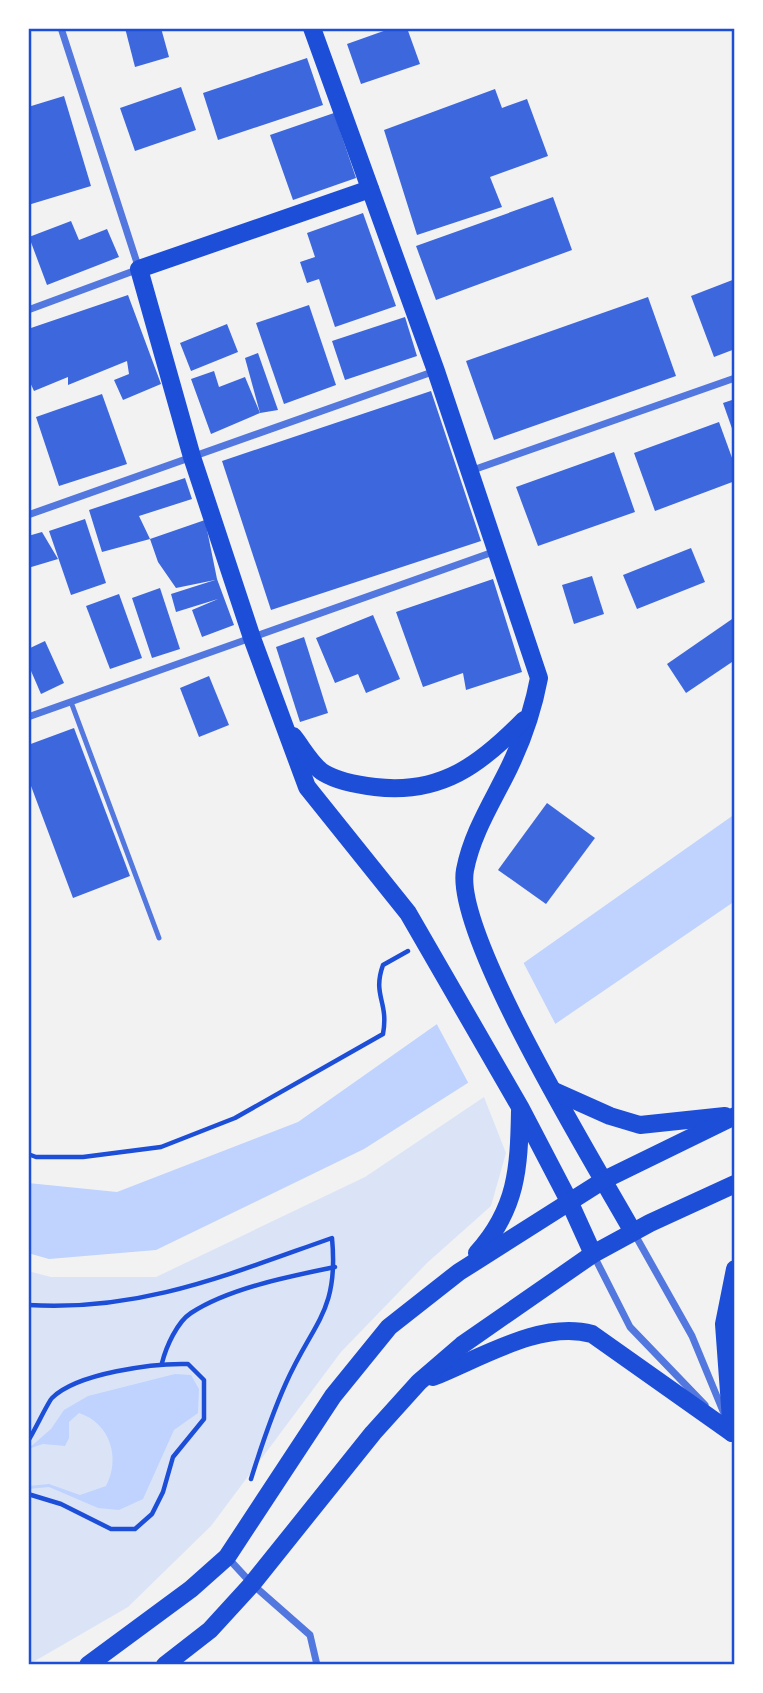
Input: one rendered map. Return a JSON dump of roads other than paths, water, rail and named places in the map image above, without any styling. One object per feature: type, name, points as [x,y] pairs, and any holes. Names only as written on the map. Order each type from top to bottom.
[{"type":"main road","points":[[312,28],[436,371],[539,678],[533,712],[480,823],[465,872],[468,912],[487,960],[554,1091],[633,1232]]},
{"type":"main road","points":[[370,189],[139,269],[192,457],[252,638],[307,787],[408,913],[453,986],[569,1201],[593,1255]]},
{"type":"main road","points":[[282,723],[322,773],[355,785],[394,789],[432,784],[464,772],[491,754],[533,712]]},
{"type":"main road","points":[[554,1091],[610,1116],[640,1125],[735,1116]]},
{"type":"main road","points":[[459,1272],[491,1238],[514,1195],[519,1161],[520,1107]]},
{"type":"main road","points":[[88,1665],[191,1589],[227,1557],[333,1396],[389,1327],[459,1272],[569,1201],[604,1180],[735,1116]]},
{"type":"main road","points":[[165,1665],[209,1630],[252,1584],[345,1466],[419,1382],[462,1345],[593,1255],[633,1232],[735,1184]]},
{"type":"main road","points":[[734,1436],[724,1324],[735,1269]]},
{"type":"main road","points":[[419,1382],[530,1336],[574,1329],[592,1334],[734,1436]]},
{"type":"street","points":[[28,310],[139,269],[61,28]]},
{"type":"street","points":[[28,515],[436,371]]},
{"type":"street","points":[[469,471],[735,378]]},
{"type":"street","points":[[28,717],[496,551]]},
{"type":"street","points":[[633,1232],[692,1336],[734,1436]]},
{"type":"street","points":[[593,1255],[630,1327],[734,1436]]},
{"type":"street","points":[[227,1557],[252,1584],[310,1635],[317,1665]]},
{"type":"lane","points":[[71,702],[159,938]]},
{"type":"water","points":[[735,814],[735,901],[485,1072],[364,1149],[156,1250],[49,1259],[28,1253],[28,1183],[117,1192],[298,1122]]},
{"type":"water","points":[[175,1374],[191,1375],[199,1389],[198,1413],[174,1430],[143,1499],[119,1510],[98,1508],[49,1487],[28,1489],[28,1486],[49,1484],[80,1495],[106,1486],[112,1464],[110,1443],[105,1433],[90,1418],[79,1413],[69,1422],[69,1438],[65,1446],[43,1444],[28,1449],[51,1429],[64,1410],[88,1396]]}]
